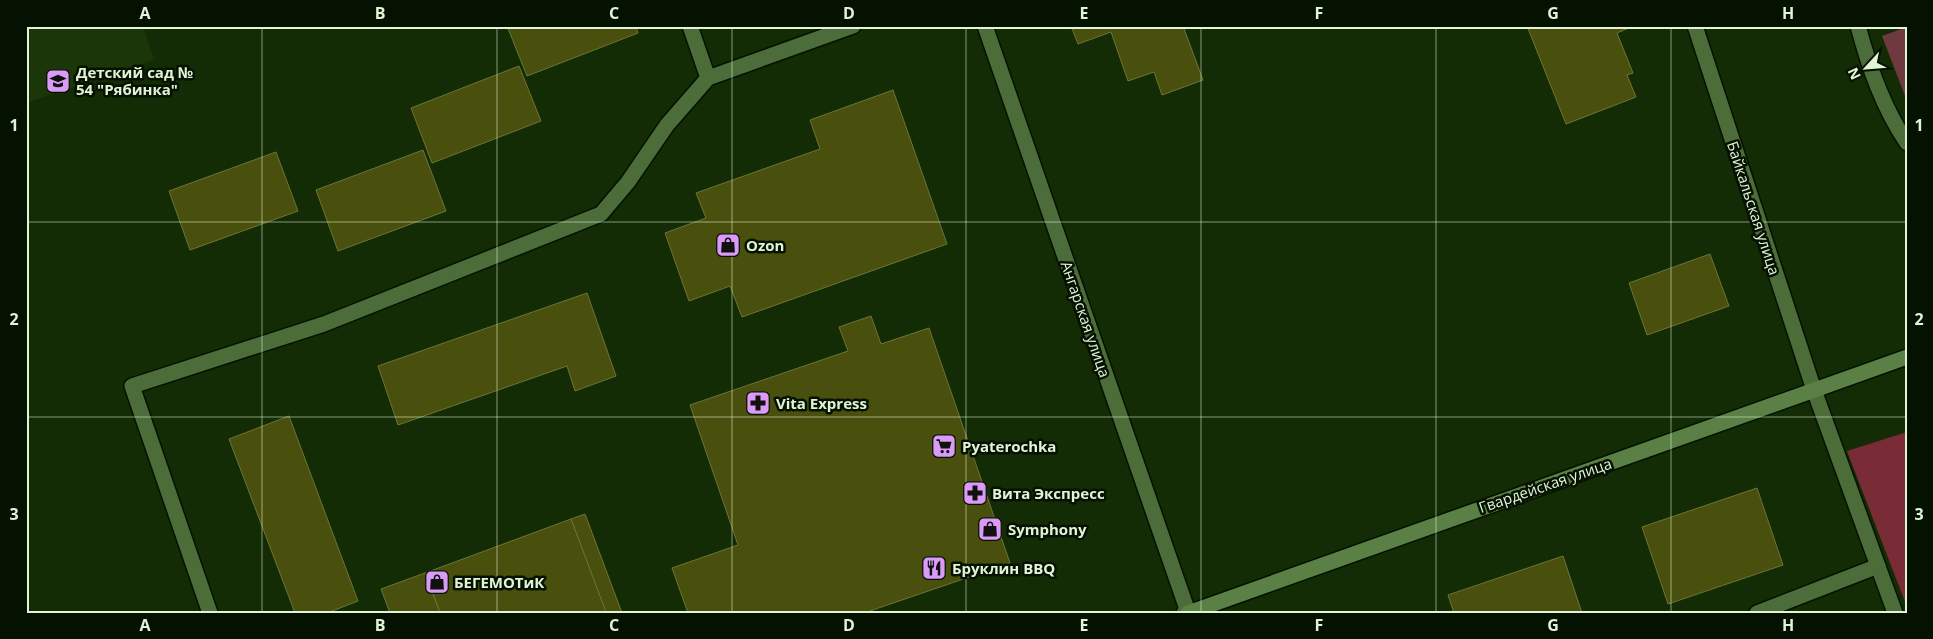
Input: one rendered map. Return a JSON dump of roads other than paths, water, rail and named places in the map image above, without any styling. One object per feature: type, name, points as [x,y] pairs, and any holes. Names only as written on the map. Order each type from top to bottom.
[{"type":"main road","name":"Гвардейская улица","points":[[1186,612],[1907,357]]},
{"type":"street","points":[[690,26],[708,78]]},
{"type":"street","points":[[210,613],[132,386],[324,324],[601,214],[628,182],[668,125],[708,78],[853,26]]},
{"type":"street","name":"Ангарская улица","points":[[985,26],[1186,612]]},
{"type":"street","name":"Байкальская улица","points":[[1695,26],[1814,390],[1895,613]]},
{"type":"street","points":[[1858,26],[1867,59],[1893,123],[1907,143]]},
{"type":"street","points":[[1757,613],[1878,566]]},
{"type":"place","name":"Детский сад № 54 \"Рябинка\"","points":[[58,81]]},
{"type":"place","name":"Ozon","points":[[728,245]]},
{"type":"place","name":"Vita Express","points":[[758,403]]},
{"type":"place","name":"Pyaterochka","points":[[944,446]]},
{"type":"place","name":"Вита Экспресс","points":[[975,493]]},
{"type":"place","name":"Symphony","points":[[990,529]]},
{"type":"place","name":"Бруклин BBQ","points":[[934,568]]},
{"type":"place","name":"БЕГЕМОТиК","points":[[437,582]]}]
